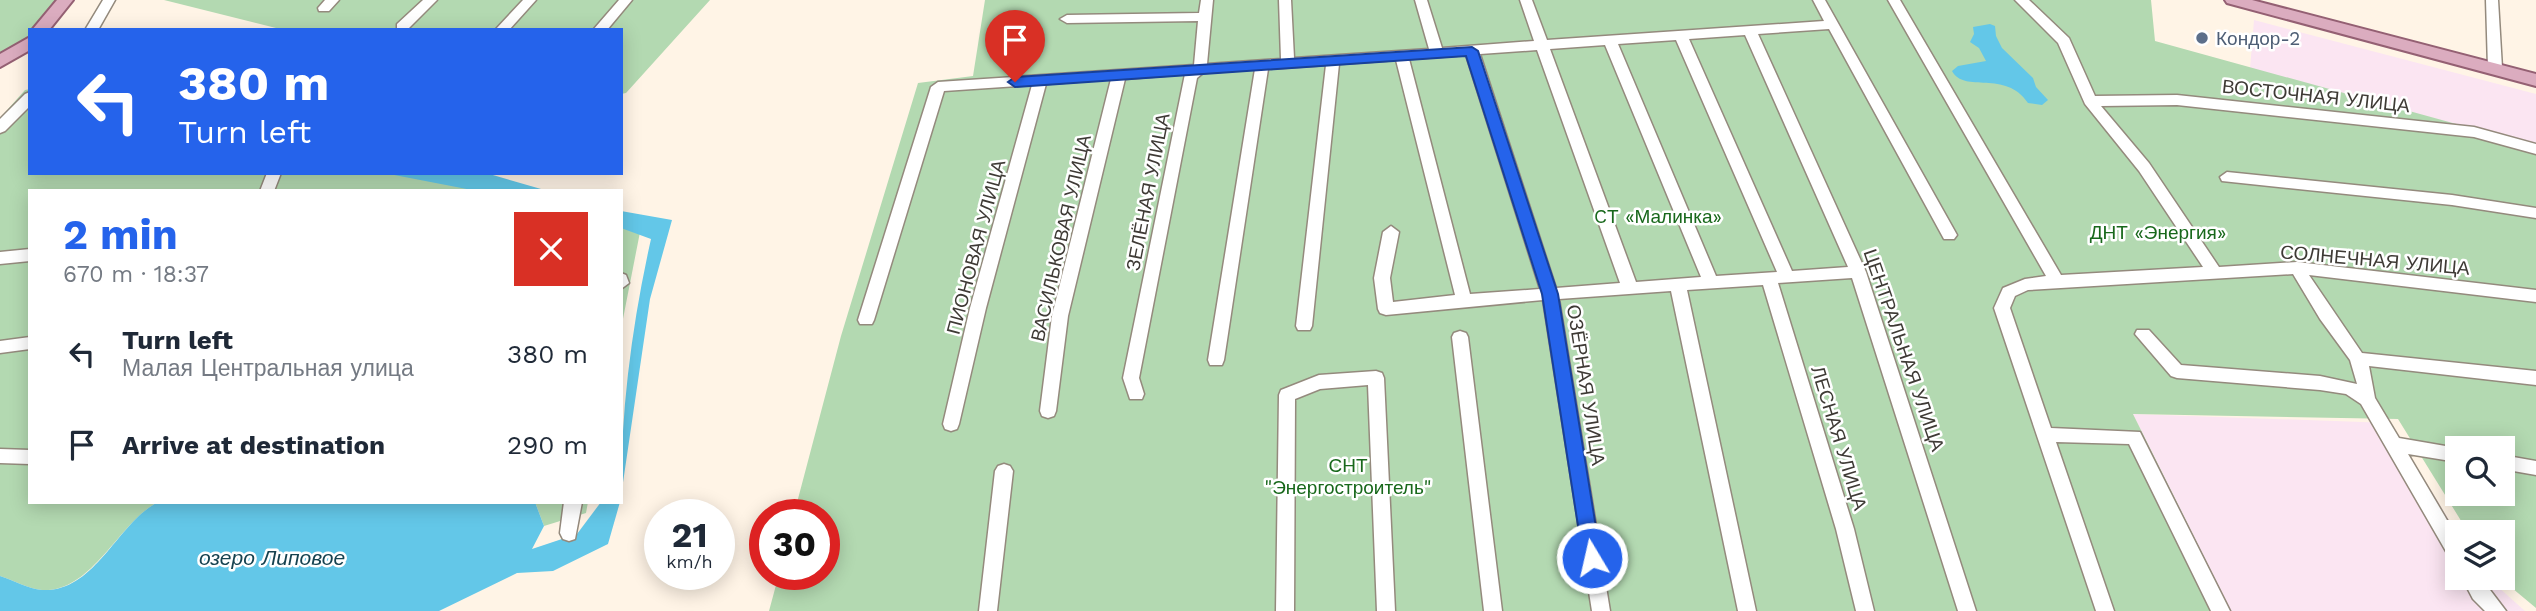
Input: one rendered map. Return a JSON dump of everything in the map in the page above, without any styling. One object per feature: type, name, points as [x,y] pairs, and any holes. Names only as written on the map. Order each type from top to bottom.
[{"type":"main road","points":[[42,28],[66,0]]},
{"type":"main road","points":[[47,28],[66,0]]},
{"type":"main road","points":[[2233,0],[2536,80]]},
{"type":"main road","points":[[0,62],[28,43]]},
{"type":"main road","points":[[0,69],[28,50]]},
{"type":"street","points":[[92,28],[109,0]]},
{"type":"street","points":[[402,27],[431,0]]},
{"type":"street","points":[[503,28],[530,0]]},
{"type":"street","points":[[601,28],[626,0]]},
{"type":"street","name":"ЗЕЛЁНАЯ УЛИЦА","points":[[1136,394],[1131,378],[1191,76],[1200,68],[1207,0]]},
{"type":"street","points":[[1285,0],[1288,62]]},
{"type":"street","points":[[1421,0],[1437,53]]},
{"type":"street","points":[[1526,0],[1630,288]]},
{"type":"street","points":[[1819,0],[1950,234]]},
{"type":"street","points":[[1894,0],[2057,282]]},
{"type":"street","points":[[2021,0],[2064,41],[2090,101],[2144,167],[2215,273]]},
{"type":"street","points":[[2492,0],[2495,68]]},
{"type":"street","points":[[1067,19],[1205,17]]},
{"type":"street","points":[[866,320],[938,86],[1832,25]]},
{"type":"street","name":"ЦЕНТРАЛЬНАЯ УЛИЦА","points":[[1750,32],[1858,272],[1967,611]]},
{"type":"street","points":[[1681,36],[1787,277]]},
{"type":"street","points":[[1610,41],[1711,282]]},
{"type":"street","name":"ОЗЁРНАЯ УЛИЦА","points":[[1472,51],[1550,294],[1601,611]]},
{"type":"street","points":[[1402,56],[1465,300]]},
{"type":"street","points":[[1304,326],[1334,60]]},
{"type":"street","points":[[1216,360],[1262,65]]},
{"type":"street","name":"ВАСИЛЬКОВАЯ УЛИЦА","points":[[1048,411],[1060,316],[1119,75]]},
{"type":"street","name":"ПИОНОВАЯ УЛИЦА","points":[[951,424],[978,308],[1040,80]]},
{"type":"street","points":[[0,128],[28,99]]},
{"type":"street","name":"ВОСТОЧНАЯ УЛИЦА","points":[[2090,101],[2177,100],[2244,107],[2474,132],[2536,149]]},
{"type":"street","points":[[2227,177],[2452,200],[2536,213]]},
{"type":"street","points":[[1391,232],[1382,278],[1386,309],[1465,300],[1858,272]]},
{"type":"street","points":[[0,258],[28,255]]},
{"type":"street","points":[[2297,268],[2359,359],[2367,379],[2367,399]]},
{"type":"street","name":"СОЛНЕЧНАЯ УЛИЦА","points":[[2044,435],[2002,308],[2005,297],[2017,287],[2057,282],[2297,268],[2536,296]]},
{"type":"street","name":"ЛЕСНАЯ УЛИЦА","points":[[1769,278],[1845,529],[1866,611]]},
{"type":"street","points":[[1678,285],[1747,611]]},
{"type":"street","points":[[2143,334],[2177,371],[2320,383],[2350,388],[2367,399],[2445,534]]},
{"type":"street","points":[[1460,337],[1493,611]]},
{"type":"street","points":[[0,346],[28,343]]},
{"type":"street","points":[[2359,359],[2536,378]]},
{"type":"street","points":[[1284,611],[1287,395],[1319,382],[1376,377],[1386,611]]},
{"type":"street","points":[[2105,611],[2044,435],[2134,437],[2221,611]]},
{"type":"street","points":[[2392,444],[2445,453]]},
{"type":"street","points":[[0,456],[28,457]]},
{"type":"street","points":[[2515,464],[2536,468]]},
{"type":"street","points":[[988,611],[1004,471]]},
{"type":"street","points":[[569,533],[573,504]]},
{"type":"street","points":[[2478,590],[2497,611]]},
{"type":"shaded area","points":[[2254,20],[2536,94],[2536,146],[2250,69]]},
{"type":"shaded area","points":[[2133,414],[2390,423],[2449,520],[2445,520],[2445,590],[2501,590],[2525,611],[2231,611]]},
{"type":"green space","points":[[0,0],[56,0],[35,28],[28,28],[28,36],[0,58]]},
{"type":"green space","points":[[164,0],[710,0],[623,94],[623,28],[276,28]]},
{"type":"green space","points":[[985,0],[2151,0],[2155,41],[2536,146],[2536,608],[2514,590],[2515,520],[2461,520],[2452,506],[2515,506],[2515,436],[2445,436],[2445,495],[2398,419],[2133,414],[2231,611],[769,611],[775,590],[840,590],[840,499],[798,499],[841,336],[918,83],[973,76]]},
{"type":"green space","points":[[28,89],[28,175],[455,175],[504,189],[28,189],[28,504],[155,504],[130,525],[104,555],[76,580],[60,588],[42,590],[0,576],[0,118]]},
{"type":"green space","points":[[623,222],[641,227],[623,319]]},
{"type":"green space","points":[[536,504],[588,504],[586,513],[544,526]]},
{"type":"water","points":[[1990,24],[1995,26],[2002,48],[2033,78],[2036,87],[2048,100],[2042,105],[2028,103],[2009,87],[1966,81],[1958,78],[1952,71],[1958,66],[1986,61],[1979,48],[1970,42],[1974,34],[1973,27]]},
{"type":"water","points":[[394,175],[493,175],[541,189],[467,189]]},
{"type":"water","points":[[623,211],[672,220],[650,299],[623,482],[623,431],[629,367],[651,239],[623,229]]},
{"type":"water","name":"озеро Липовое","points":[[155,504],[536,504],[544,526],[532,549],[577,534],[600,504],[619,504],[608,544],[553,571],[517,573],[439,611],[0,611],[0,576],[42,590],[61,588],[91,569],[143,512]]},
{"type":"place","name":"Кондор-2","points":[[2202,38]]},
{"type":"route","points":[[1015,82],[1472,51],[1550,294],[1592,558]]},
{"type":"park label","name":"CТ «Малинка»","points":[[1658,216]]},
{"type":"park label","name":"ДНТ «Энергия»","points":[[2158,232]]},
{"type":"park label","name":"СНТ \"Энергостроитель\"","points":[[1348,476]]}]
